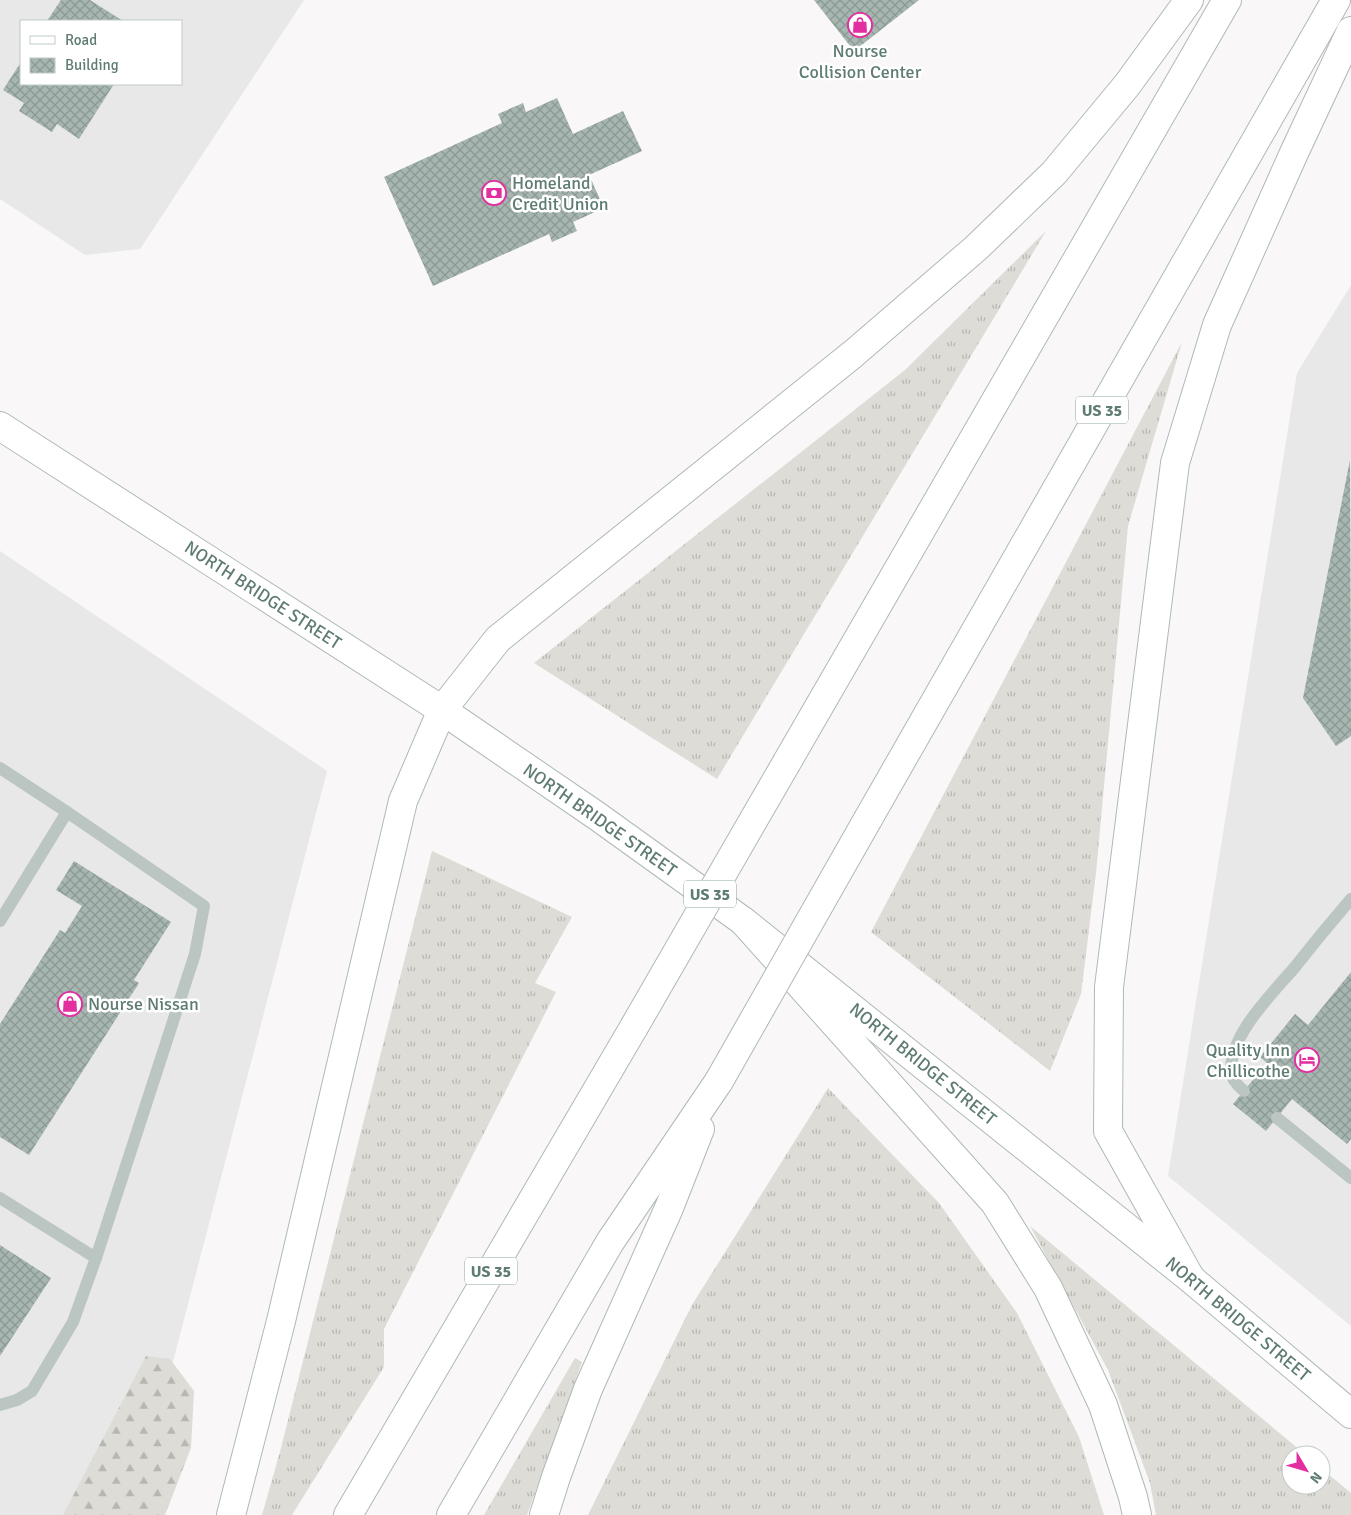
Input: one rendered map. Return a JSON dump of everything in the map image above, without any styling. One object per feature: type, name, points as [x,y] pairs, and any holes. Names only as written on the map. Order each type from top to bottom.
[{"type":"main road","points":[[232,1515],[281,1321],[403,801],[442,710],[498,639],[853,354],[990,235],[1054,173],[1128,86],[1189,0]]},
{"type":"main road","name":"US 35","points":[[348,1515],[634,1027],[1227,0]]},
{"type":"main road","name":"US 35","points":[[451,1515],[610,1242],[719,1081],[1336,0]]},
{"type":"main road","points":[[1191,1279],[1108,1131],[1109,987],[1175,463],[1217,325],[1351,31]]},
{"type":"main road","name":"NORTH BRIDGE STREET","points":[[0,426],[442,710],[598,816],[743,921],[1191,1279],[1351,1414]]},
{"type":"main road","points":[[743,921],[995,1203],[1048,1288],[1103,1405],[1133,1496],[1137,1515]]},
{"type":"main road","points":[[544,1515],[588,1389],[669,1208],[719,1081]]},
{"type":"lane","points":[[0,768],[204,906],[195,954],[96,1258],[72,1322],[32,1391],[17,1400],[0,1405]]},
{"type":"lane","points":[[0,921],[67,812]]},
{"type":"lane","points":[[1244,1091],[1237,1085],[1230,1071],[1233,1055],[1240,1037],[1256,1014],[1351,899]]},
{"type":"lane","points":[[1277,1118],[1351,1178]]},
{"type":"lane","points":[[0,1198],[96,1258]]},
{"type":"shaded area","points":[[0,0],[304,0],[140,249],[85,255],[0,199]]},
{"type":"shaded area","points":[[1351,285],[1351,1326],[1168,1176],[1297,373]]},
{"type":"shaded area","points":[[0,551],[327,771],[133,1515],[0,1515]]},
{"type":"green space","points":[[1046,231],[717,779],[534,663],[905,370]]},
{"type":"green space","points":[[1182,342],[1128,526],[1096,873],[1081,994],[1050,1071],[871,932]]},
{"type":"green space","points":[[432,851],[572,917],[535,983],[556,992],[384,1329],[384,1367],[292,1515],[262,1515],[281,1448]]},
{"type":"green space","points":[[828,1088],[939,1203],[1017,1313],[1079,1437],[1104,1515],[588,1515],[692,1305]]},
{"type":"green space","points":[[1030,1226],[1294,1445],[1281,1445],[1281,1495],[1331,1495],[1331,1476],[1351,1493],[1351,1515],[1156,1515],[1150,1483],[1108,1370]]},
{"type":"green space","points":[[146,1356],[170,1359],[194,1391],[191,1448],[165,1515],[63,1515]]},
{"type":"green space","points":[[575,1358],[582,1362],[527,1515],[484,1515]]},
{"type":"building","points":[[61,0],[90,0],[121,20],[48,20]]},
{"type":"building","name":"Nourse Collision Center","points":[[814,0],[919,0],[854,51]]},
{"type":"building","points":[[20,64],[20,85],[113,85],[79,139],[57,124],[52,132],[19,111],[24,103],[3,90]]},
{"type":"building","name":"Homeland Credit Union","points":[[557,98],[573,134],[623,111],[642,151],[589,175],[604,208],[573,222],[577,231],[552,242],[549,234],[433,286],[384,177],[502,123],[498,114],[523,103],[526,112]]},
{"type":"building","points":[[1350,460],[1351,736],[1336,746],[1303,698]]},
{"type":"building","name":"Nourse Nissan","points":[[74,861],[171,922],[134,980],[139,983],[29,1155],[0,1137],[0,1024],[60,930],[65,933],[82,906],[56,890]]},
{"type":"building","name":"Quality Inn Chillicothe","points":[[1351,972],[1351,1139],[1347,1144],[1292,1099],[1266,1131],[1233,1104],[1267,1063],[1260,1057],[1295,1014],[1308,1025]]},
{"type":"building","points":[[0,1245],[51,1278],[0,1356]]},
{"type":"place","name":"Nourse Collision Center","points":[[860,25]]},
{"type":"place","name":"Homeland Credit Union","points":[[494,193]]},
{"type":"place","name":"Nourse Nissan","points":[[70,1004]]},
{"type":"place","name":"Quality Inn Chillicothe","points":[[1307,1060]]}]
